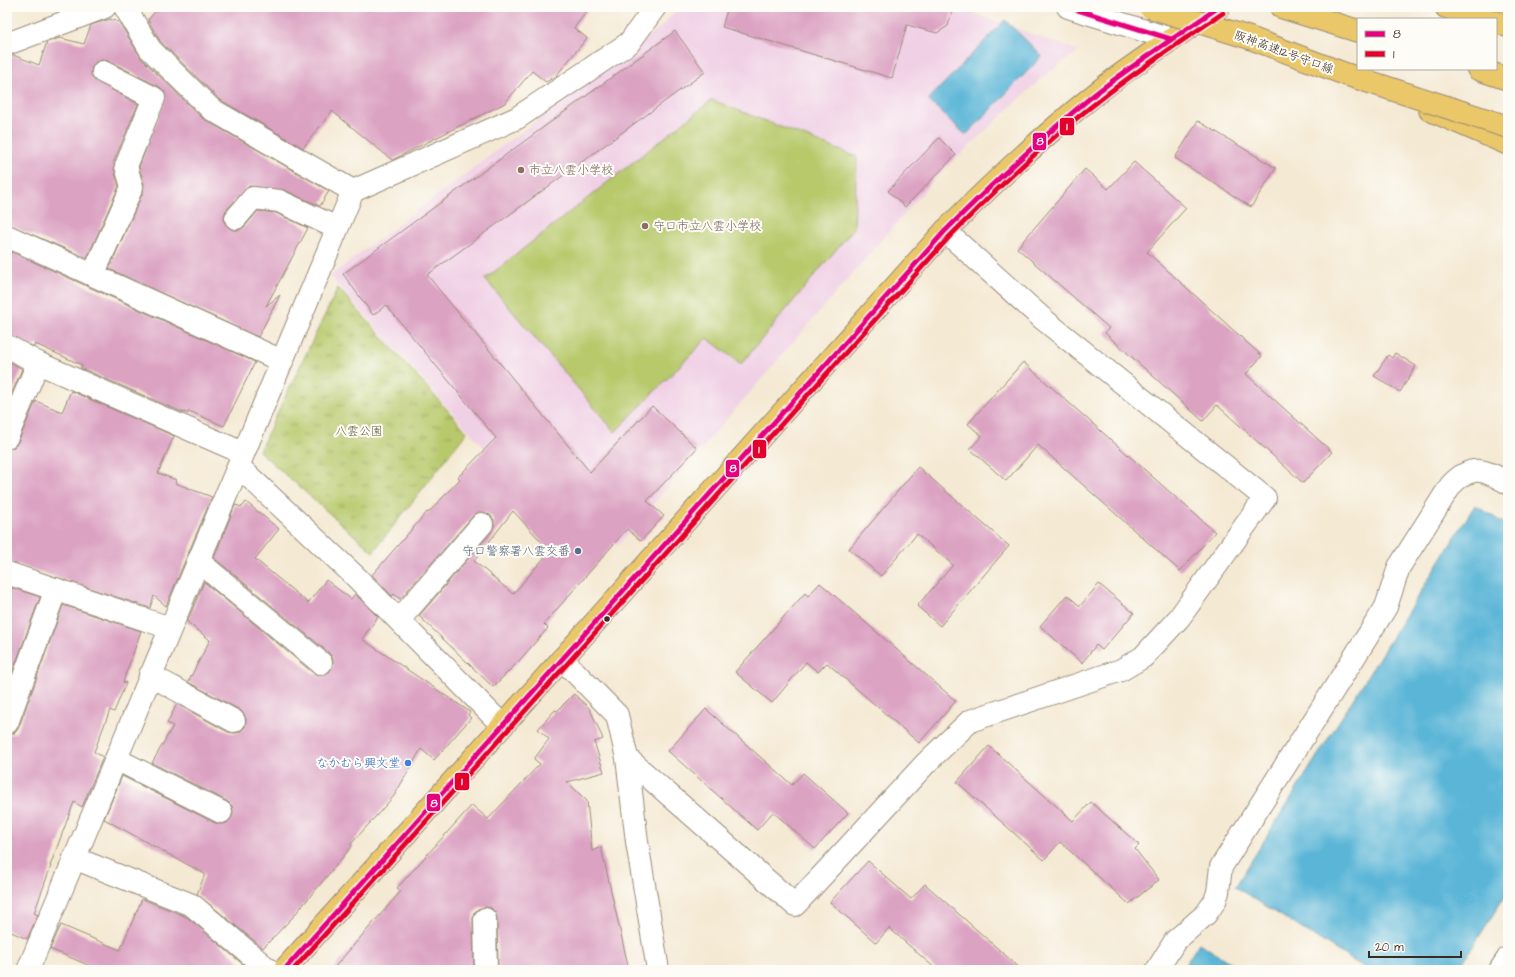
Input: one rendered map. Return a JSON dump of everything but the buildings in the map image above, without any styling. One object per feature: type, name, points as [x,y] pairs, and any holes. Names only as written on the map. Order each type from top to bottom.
[{"type":"main road","name":"阪神高速12号守口線","points":[[1150,7],[1250,38],[1345,74],[1508,127]]},
{"type":"main road","points":[[284,970],[945,231],[1039,141],[1118,76],[1219,7]]},
{"type":"main road","points":[[1281,7],[1357,31]]},
{"type":"main road","points":[[1446,7],[1483,18]]},
{"type":"main road","points":[[1497,22],[1508,26]]},
{"type":"main road","points":[[1481,70],[1508,79]]},
{"type":"main road","points":[[1345,74],[1508,144]]},
{"type":"street","points":[[7,44],[104,7]]},
{"type":"street","points":[[125,7],[150,49],[211,109],[353,191]]},
{"type":"street","points":[[28,970],[353,191],[517,118],[629,43],[655,7]]},
{"type":"street","points":[[1068,7],[1171,39]]},
{"type":"street","points":[[93,275],[132,187],[126,166],[154,98],[103,72]]},
{"type":"street","points":[[236,218],[253,198],[279,201],[337,228]]},
{"type":"street","points":[[627,758],[795,905],[926,763],[970,721],[1121,670],[1143,657],[1179,618],[1265,498],[1043,319],[945,231]]},
{"type":"street","points":[[7,236],[282,361]]},
{"type":"street","points":[[7,346],[38,363],[240,460],[356,576],[502,726]]},
{"type":"street","points":[[7,437],[38,363]]},
{"type":"street","points":[[1157,970],[1175,941],[1206,914],[1215,901],[1218,892],[1221,867],[1383,611],[1399,567],[1451,485],[1460,475],[1477,470],[1487,471],[1508,483]]},
{"type":"street","points":[[399,620],[482,524]]},
{"type":"street","points":[[198,561],[321,663]]},
{"type":"street","points":[[7,573],[170,628]]},
{"type":"street","points":[[7,723],[56,589]]},
{"type":"street","points":[[562,659],[617,715],[627,758],[637,842],[658,970]]},
{"type":"street","points":[[150,676],[234,721]]},
{"type":"street","points":[[116,759],[221,812]]},
{"type":"street","points":[[74,858],[192,905],[269,970]]},
{"type":"street","points":[[485,919],[486,970]]},
{"type":"street","points":[[1500,970],[1508,958]]},
{"type":"shaded area","name":"守口市立八雲小学校","points":[[679,7],[956,7],[1079,51],[1043,77],[937,176],[617,546],[580,505],[555,527],[330,276],[661,27]]},
{"type":"green space","points":[[712,100],[857,157],[854,228],[741,364],[707,338],[615,432],[485,279]]},
{"type":"green space","name":"八雲公園","points":[[338,288],[467,432],[373,552],[259,451]]},
{"type":"water","points":[[1005,20],[1042,56],[966,135],[928,100]]},
{"type":"water","points":[[1475,505],[1508,526],[1508,891],[1458,970],[1368,970],[1235,887]]},
{"type":"water","points":[[1199,943],[1242,970],[1182,970]]},
{"type":"transit line","name":"8","points":[[1068,7],[1171,39]]},
{"type":"transit line","name":"8","points":[[284,970],[945,231],[1018,161],[1095,94],[1141,60],[1219,7]]},
{"type":"transit line","name":"1","points":[[293,970],[950,236],[986,200],[1061,131],[1146,66],[1223,13]]},
{"type":"place","name":"市立八雲小学校","points":[[521,170]]},
{"type":"place","name":"守口市立八雲小学校","points":[[645,226]]},
{"type":"place","name":"守口警察署八雲交番","points":[[578,551]]},
{"type":"place","name":"なかむら興文堂","points":[[408,763]]}]
